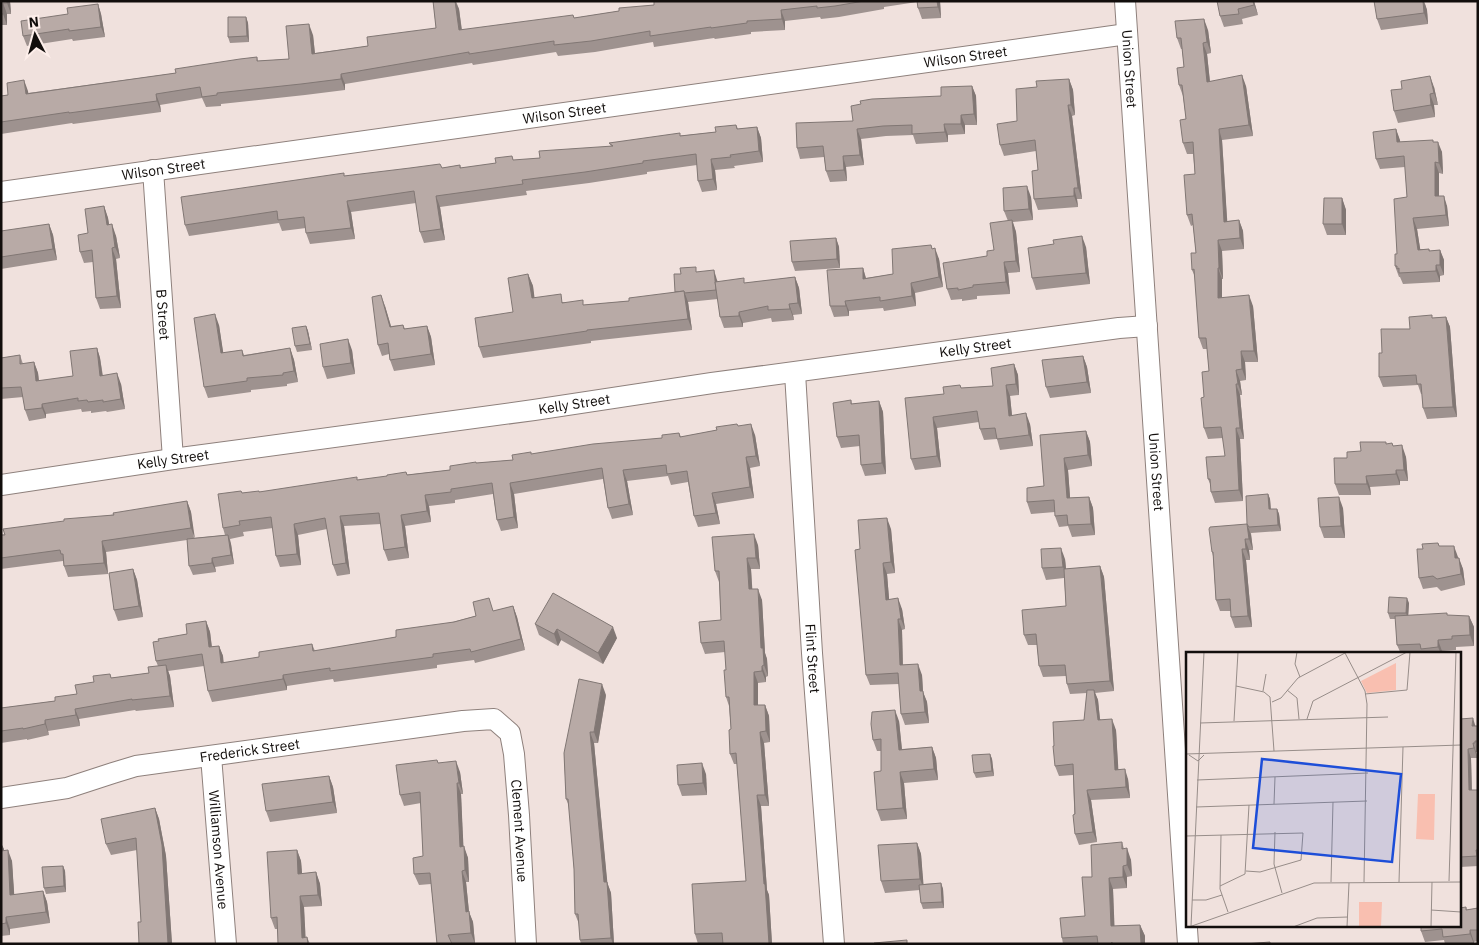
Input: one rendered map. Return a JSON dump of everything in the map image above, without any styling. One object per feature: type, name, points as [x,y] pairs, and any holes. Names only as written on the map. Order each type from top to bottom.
[{"type":"street","name":"Union Street","points":[[1125,1],[1186,914]]},
{"type":"street","name":"Wilson Street","points":[[1,192],[1127,34]]},
{"type":"street","name":"B Street","points":[[153,170],[172,459]]},
{"type":"street","name":"Kelly Street","points":[[1,485],[172,459],[1119,328],[1147,326]]},
{"type":"street","name":"Flint Street","points":[[795,373],[812,654],[834,944]]},
{"type":"street","name":"Frederick Street","points":[[1,798],[67,788],[136,766],[487,718],[499,722]]},
{"type":"street","name":"Clement Avenue","points":[[499,722],[510,733],[514,754],[526,944]]},
{"type":"street","name":"Williamson Avenue","points":[[211,756],[226,944]]},
{"type":"street","name":"Union Street","points":[[1187,928],[1188,944]]},
{"type":"building","points":[[1,1],[7,1],[7,3],[3,3],[3,14],[1,14]]},
{"type":"building","points":[[433,1],[455,1],[459,30],[573,15],[574,18],[619,11],[619,8],[654,5],[654,1],[864,1],[817,8],[817,6],[781,10],[782,19],[747,21],[747,23],[650,36],[650,31],[591,41],[554,45],[554,41],[469,54],[469,52],[341,74],[341,79],[217,93],[217,95],[202,97],[200,87],[156,94],[157,101],[1,122],[1,96],[8,95],[7,83],[24,80],[26,94],[176,73],[175,69],[240,59],[257,57],[257,61],[289,59],[286,26],[309,24],[312,54],[368,46],[367,37],[436,28]]},
{"type":"building","points":[[917,1],[937,1],[938,7],[918,8]]},
{"type":"building","points":[[1217,1],[1253,1],[1254,5],[1238,9],[1239,14],[1220,16]]},
{"type":"building","points":[[1374,1],[1423,1],[1424,13],[1377,19]]},
{"type":"building","points":[[98,4],[101,27],[69,31],[69,29],[23,36],[21,21],[68,14],[67,8]]},
{"type":"building","points":[[228,17],[246,17],[247,36],[228,37]]},
{"type":"building","points":[[1204,19],[1207,42],[1203,43],[1207,82],[1242,75],[1249,125],[1219,129],[1224,222],[1239,220],[1240,238],[1218,240],[1218,298],[1249,295],[1254,351],[1241,351],[1242,369],[1236,370],[1240,428],[1236,428],[1239,490],[1211,492],[1206,457],[1225,456],[1221,427],[1204,428],[1201,398],[1204,397],[1202,372],[1209,371],[1206,338],[1199,338],[1191,253],[1196,253],[1192,214],[1187,215],[1184,175],[1195,174],[1193,142],[1183,143],[1180,120],[1186,119],[1182,85],[1179,85],[1177,68],[1184,67],[1181,38],[1177,38],[1175,21]]},
{"type":"building","points":[[1430,76],[1434,93],[1430,94],[1431,105],[1394,111],[1391,90],[1402,89],[1401,81]]},
{"type":"building","points":[[1069,79],[1071,105],[1068,105],[1078,188],[1074,188],[1074,196],[1034,199],[1032,171],[1038,170],[1035,140],[1000,145],[997,124],[1017,121],[1016,89],[1037,87],[1036,81]]},
{"type":"building","points":[[972,86],[974,114],[961,115],[961,124],[944,124],[945,132],[912,134],[912,125],[857,129],[860,155],[843,156],[844,170],[826,171],[823,146],[797,148],[796,123],[853,121],[851,106],[861,104],[860,101],[941,96],[941,87]]},
{"type":"building","points":[[736,125],[737,129],[757,127],[759,151],[711,159],[713,179],[698,181],[696,154],[522,180],[523,184],[436,196],[441,229],[420,232],[414,191],[347,201],[351,228],[306,233],[304,217],[278,220],[277,211],[185,225],[181,197],[344,173],[344,176],[440,164],[442,168],[460,165],[460,168],[496,163],[495,158],[512,156],[513,160],[540,158],[539,151],[613,146],[609,143],[680,133],[680,136],[716,132],[715,127]]},
{"type":"building","points":[[1396,129],[1397,142],[1433,140],[1433,142],[1438,142],[1439,163],[1435,162],[1435,196],[1444,196],[1446,215],[1413,218],[1418,250],[1440,250],[1440,265],[1436,265],[1436,271],[1399,273],[1399,268],[1397,269],[1397,266],[1395,266],[1395,254],[1397,254],[1394,199],[1407,197],[1404,156],[1376,159],[1373,132]]},
{"type":"building","points":[[1027,186],[1029,209],[1004,211],[1003,188]]},
{"type":"building","points":[[1324,198],[1342,198],[1342,224],[1323,224]]},
{"type":"building","points":[[104,206],[107,225],[112,224],[115,247],[112,248],[117,296],[96,298],[92,250],[80,252],[78,235],[88,233],[85,209]]},
{"type":"building","points":[[1012,220],[1016,261],[1004,262],[1006,282],[973,285],[973,287],[958,290],[958,288],[947,289],[943,263],[987,256],[987,251],[994,250],[990,223]]},
{"type":"building","points":[[49,224],[53,249],[1,257],[1,231]]},
{"type":"building","points":[[1082,236],[1086,273],[1032,278],[1028,248],[1054,244],[1053,240]]},
{"type":"building","points":[[836,238],[837,259],[792,262],[790,241]]},
{"type":"building","points":[[931,245],[932,249],[935,248],[939,277],[911,283],[912,296],[880,301],[880,297],[845,301],[846,306],[830,306],[827,270],[863,268],[863,279],[893,274],[892,249]]},
{"type":"building","points":[[696,267],[696,272],[714,270],[716,290],[675,292],[674,274],[681,274],[680,268]]},
{"type":"building","points":[[528,274],[532,298],[561,294],[562,303],[583,300],[583,305],[629,301],[629,298],[684,291],[688,319],[587,330],[479,347],[475,318],[513,312],[508,278]]},
{"type":"building","points":[[795,277],[798,303],[789,304],[790,309],[768,310],[768,306],[739,312],[739,316],[720,317],[715,282],[744,278],[744,283]]},
{"type":"building","points":[[381,295],[390,327],[403,325],[404,329],[427,326],[431,354],[390,360],[388,343],[378,345],[372,297]]},
{"type":"building","points":[[215,314],[221,353],[242,350],[243,356],[290,348],[294,371],[283,373],[283,375],[247,378],[247,381],[204,387],[194,318]]},
{"type":"building","points":[[1432,315],[1432,318],[1446,317],[1453,407],[1423,408],[1421,384],[1417,384],[1416,375],[1379,377],[1379,353],[1382,353],[1381,329],[1410,329],[1409,317]]},
{"type":"building","points":[[306,326],[310,344],[295,346],[292,328]]},
{"type":"building","points":[[348,339],[351,363],[323,367],[320,344]]},
{"type":"building","points":[[97,348],[100,376],[117,373],[121,399],[88,402],[87,400],[78,401],[78,398],[42,404],[42,408],[25,410],[21,387],[1,388],[1,358],[20,355],[20,364],[34,362],[36,381],[73,376],[70,351]]},
{"type":"building","points":[[1083,356],[1087,382],[1046,387],[1042,360]]},
{"type":"building","points":[[1014,364],[1016,384],[1006,385],[1009,416],[1026,413],[1029,435],[997,439],[995,428],[980,429],[977,411],[933,417],[937,456],[911,459],[905,398],[944,394],[943,387],[960,385],[961,388],[993,386],[991,368]]},
{"type":"building","points":[[851,400],[851,404],[879,401],[882,463],[861,465],[859,435],[837,437],[833,403]]},
{"type":"building","points":[[737,424],[738,426],[751,424],[756,456],[746,457],[750,487],[712,493],[716,513],[694,516],[687,471],[667,474],[666,465],[623,470],[629,504],[608,508],[602,468],[510,483],[514,517],[497,520],[492,483],[451,489],[451,492],[425,495],[427,511],[401,515],[405,547],[384,550],[379,513],[340,516],[346,563],[333,565],[325,518],[294,524],[297,554],[276,556],[271,517],[239,521],[240,525],[223,528],[218,494],[241,491],[242,493],[259,492],[357,477],[357,480],[406,472],[407,475],[450,470],[450,466],[476,462],[513,460],[512,455],[531,452],[531,454],[593,444],[662,438],[662,435],[679,433],[680,437],[717,430],[716,427]]},
{"type":"building","points":[[1086,431],[1088,455],[1064,458],[1067,498],[1089,497],[1091,524],[1068,525],[1067,515],[1055,516],[1054,500],[1027,502],[1027,488],[1044,486],[1040,435]]},
{"type":"building","points":[[1360,442],[1386,442],[1386,444],[1392,443],[1393,446],[1402,445],[1404,470],[1396,470],[1396,474],[1366,476],[1367,484],[1335,484],[1334,458],[1347,458],[1347,452],[1361,451]]},
{"type":"building","points":[[1268,494],[1269,509],[1277,509],[1278,525],[1249,527],[1247,524],[1246,496]]},
{"type":"building","points":[[1339,497],[1341,526],[1320,527],[1318,498]]},
{"type":"building","points":[[187,501],[191,528],[102,541],[104,563],[64,566],[63,554],[61,554],[60,550],[1,558],[1,535],[5,535],[3,529],[64,521],[64,519],[114,515],[113,513]]},
{"type":"building","points":[[887,518],[891,562],[883,563],[886,600],[898,598],[901,619],[898,619],[900,665],[918,664],[920,691],[923,691],[925,712],[901,714],[898,673],[866,675],[855,550],[860,549],[858,520]]},
{"type":"building","points":[[1247,524],[1249,539],[1245,539],[1246,549],[1242,549],[1248,616],[1231,617],[1230,599],[1216,600],[1213,552],[1209,529],[1210,527]]},
{"type":"building","points":[[754,534],[756,558],[747,558],[749,589],[758,589],[761,648],[763,648],[764,665],[762,666],[762,671],[754,672],[754,705],[765,705],[766,731],[760,732],[765,795],[757,795],[769,944],[723,944],[722,933],[695,934],[692,884],[746,881],[736,753],[730,754],[729,730],[731,729],[729,697],[726,697],[724,641],[701,643],[699,622],[721,620],[719,571],[715,571],[712,537]]},
{"type":"building","points":[[228,535],[231,555],[212,558],[212,563],[189,566],[187,539]]},
{"type":"building","points":[[1438,543],[1439,546],[1454,546],[1455,558],[1459,558],[1461,574],[1437,579],[1433,576],[1419,578],[1417,549],[1423,549],[1422,544]]},
{"type":"building","points":[[1061,548],[1063,567],[1042,568],[1041,549]]},
{"type":"building","points":[[1100,566],[1110,681],[1067,684],[1065,665],[1039,666],[1036,634],[1024,635],[1022,610],[1066,606],[1064,569]]},
{"type":"building","points":[[133,569],[139,606],[114,610],[109,573]]},
{"type":"building","points":[[553,593],[613,627],[598,653],[557,629],[554,634],[535,624]]},
{"type":"building","points":[[1389,597],[1407,598],[1406,613],[1388,613]]},
{"type":"building","points":[[489,598],[493,611],[513,606],[521,639],[471,652],[470,649],[433,654],[433,657],[330,671],[330,668],[283,675],[283,679],[208,691],[202,654],[156,661],[153,642],[159,641],[158,639],[187,634],[186,624],[206,621],[209,647],[219,646],[221,663],[259,657],[259,652],[312,644],[313,651],[396,637],[396,630],[454,622],[476,616],[473,602]]},
{"type":"building","points":[[1447,613],[1447,615],[1469,616],[1470,635],[1452,636],[1452,639],[1438,640],[1438,647],[1421,649],[1420,644],[1397,645],[1395,616]]},
{"type":"building","points":[[166,665],[170,696],[132,699],[75,709],[76,715],[45,720],[45,724],[23,729],[1,731],[1,708],[55,701],[55,697],[77,694],[75,685],[94,682],[93,676],[110,674],[111,678],[149,673],[148,667]]},
{"type":"building","points":[[579,679],[602,684],[594,732],[590,732],[604,882],[607,882],[611,938],[580,940],[578,914],[575,914],[574,869],[568,799],[566,799],[564,753]]},
{"type":"building","points":[[1087,690],[1094,690],[1098,720],[1112,719],[1115,770],[1125,769],[1126,787],[1087,790],[1093,832],[1075,834],[1073,764],[1055,766],[1053,722],[1084,720]]},
{"type":"building","points":[[895,710],[899,750],[932,747],[934,769],[900,772],[903,808],[877,810],[874,772],[881,771],[881,739],[873,740],[872,712]]},
{"type":"building","points":[[1473,718],[1472,726],[1478,726],[1478,741],[1473,743],[1474,748],[1468,749],[1469,790],[1478,790],[1478,850],[1476,850],[1477,856],[1462,857],[1462,719]]},
{"type":"building","points":[[990,754],[992,771],[974,773],[972,755]]},
{"type":"building","points":[[437,760],[438,763],[456,761],[459,783],[457,783],[460,847],[464,846],[465,870],[462,871],[466,912],[469,911],[471,933],[448,935],[452,944],[437,944],[430,873],[414,874],[413,858],[423,856],[420,792],[400,795],[396,765]]},
{"type":"building","points":[[702,763],[703,783],[678,785],[677,765]]},
{"type":"building","points":[[329,776],[333,802],[266,811],[262,784]]},
{"type":"building","points":[[155,808],[162,845],[168,944],[139,944],[138,922],[141,922],[136,838],[106,844],[101,819]]},
{"type":"building","points":[[1122,842],[1122,849],[1127,848],[1127,865],[1123,866],[1123,877],[1109,878],[1111,926],[1140,925],[1141,944],[1112,944],[1112,942],[1111,944],[1098,944],[1097,936],[1062,938],[1060,918],[1085,916],[1082,877],[1092,877],[1091,845]]},
{"type":"building","points":[[917,843],[920,879],[881,881],[878,845]]},
{"type":"building","points":[[8,850],[10,895],[43,891],[46,912],[6,917],[6,923],[1,924],[1,851]]},
{"type":"building","points":[[297,850],[298,874],[316,872],[318,895],[300,896],[302,938],[307,937],[308,944],[278,944],[277,917],[271,918],[267,852]]},
{"type":"building","points":[[63,866],[64,886],[44,888],[42,867]]},
{"type":"building","points":[[941,883],[942,902],[921,903],[919,885]]},
{"type":"building","points":[[1466,907],[1466,910],[1478,908],[1478,930],[1470,930],[1470,934],[1443,937],[1442,929],[1421,931],[1421,928],[1462,928],[1462,908]]},
{"type":"building","points":[[907,940],[907,944],[874,944],[874,943]]},
{"type":"building","points":[[1270,942],[1270,944],[1245,944]]}]
